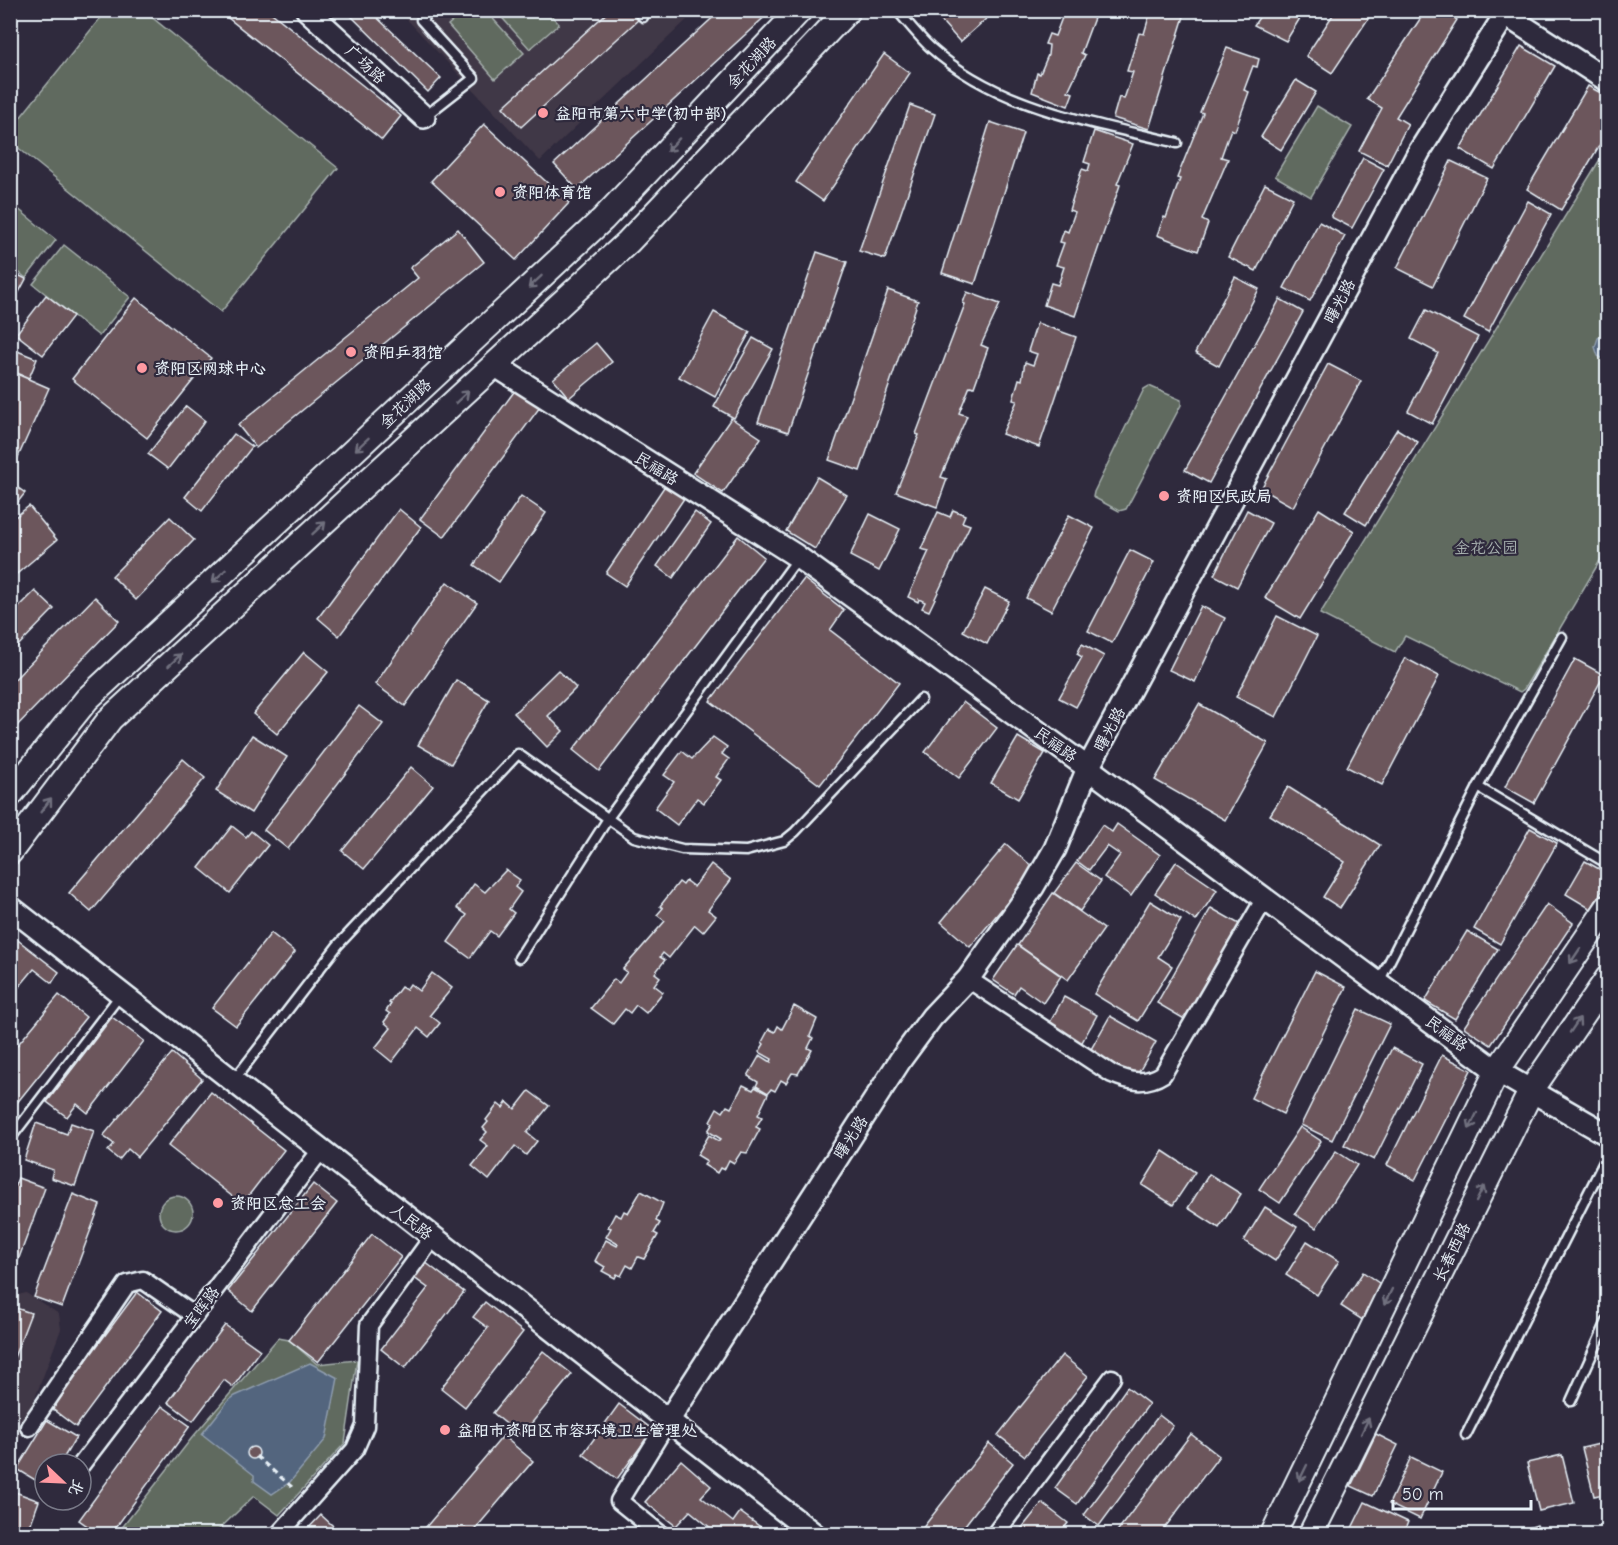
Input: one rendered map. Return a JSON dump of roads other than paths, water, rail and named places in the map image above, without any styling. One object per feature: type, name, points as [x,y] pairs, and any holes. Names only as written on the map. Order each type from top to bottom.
[{"type":"main road","name":"金花湖路","points":[[10,795],[87,699],[603,219],[800,10]]},
{"type":"main road","points":[[10,852],[110,719],[496,366],[628,242],[848,10]]},
{"type":"main road","points":[[1274,1534],[1497,1071],[1608,907]]},
{"type":"main road","name":"长春西路","points":[[1311,1534],[1532,1089],[1608,978]]},
{"type":"street","name":"广场路","points":[[307,10],[424,117]]},
{"type":"street","points":[[1504,12],[1608,81]]},
{"type":"street","name":"曙光路","points":[[668,1421],[901,1059],[932,1017],[968,979],[1010,921],[1055,849],[1088,768],[1419,152],[1504,12]]},
{"type":"street","name":"民福路","points":[[496,366],[798,558],[1088,768],[1497,1071],[1532,1089],[1608,1135]]},
{"type":"street","points":[[968,979],[1112,1074],[1128,1081],[1151,1081],[1163,1074],[1265,898]]},
{"type":"street","name":"人民路","points":[[10,907],[814,1534]]},
{"type":"street","name":"宝晖路","points":[[91,1452],[321,1150]]},
{"type":"street","points":[[279,1534],[355,1449],[365,1426],[369,1325],[433,1237]]},
{"type":"street","points":[[29,1427],[126,1284],[143,1280],[195,1316]]},
{"type":"street","points":[[995,1534],[1112,1378]]},
{"type":"street","points":[[660,1534],[619,1501],[668,1421]]},
{"type":"lane","points":[[424,117],[474,78],[421,20],[432,10]]},
{"type":"lane","points":[[897,10],[931,48],[968,75],[1031,107],[1177,143]]},
{"type":"lane","points":[[519,958],[609,817],[798,558]]},
{"type":"lane","points":[[1379,983],[1478,787],[1562,637]]},
{"type":"lane","points":[[233,1081],[338,945],[518,754],[634,837],[682,849],[746,851],[784,841],[921,699]]},
{"type":"lane","points":[[1478,787],[1608,864]]},
{"type":"lane","points":[[10,1139],[121,993]]},
{"type":"lane","points":[[1466,1435],[1608,1154]]},
{"type":"lane","points":[[1571,1401],[1608,1319]]},
{"type":"water","points":[[1607,332],[1608,361],[1598,356],[1595,347],[1598,338]]},
{"type":"water","points":[[310,1363],[338,1378],[326,1439],[290,1482],[272,1494],[254,1481],[254,1475],[202,1434],[228,1401],[235,1396]]},
{"type":"place","name":"益阳市第六中学(初中部)","points":[[543,113]]},
{"type":"place","name":"资阳体育馆","points":[[500,192]]},
{"type":"place","name":"资阳乒羽馆","points":[[351,352]]},
{"type":"place","name":"资阳区网球中心","points":[[142,368]]},
{"type":"place","name":"资阳区民政局","points":[[1164,496]]},
{"type":"place","name":"资阳区总工会","points":[[218,1203]]},
{"type":"place","name":"益阳市资阳区市容环境卫生管理处","points":[[445,1430]]},
{"type":"park label","name":"金花公园","points":[[1486,547]]}]
